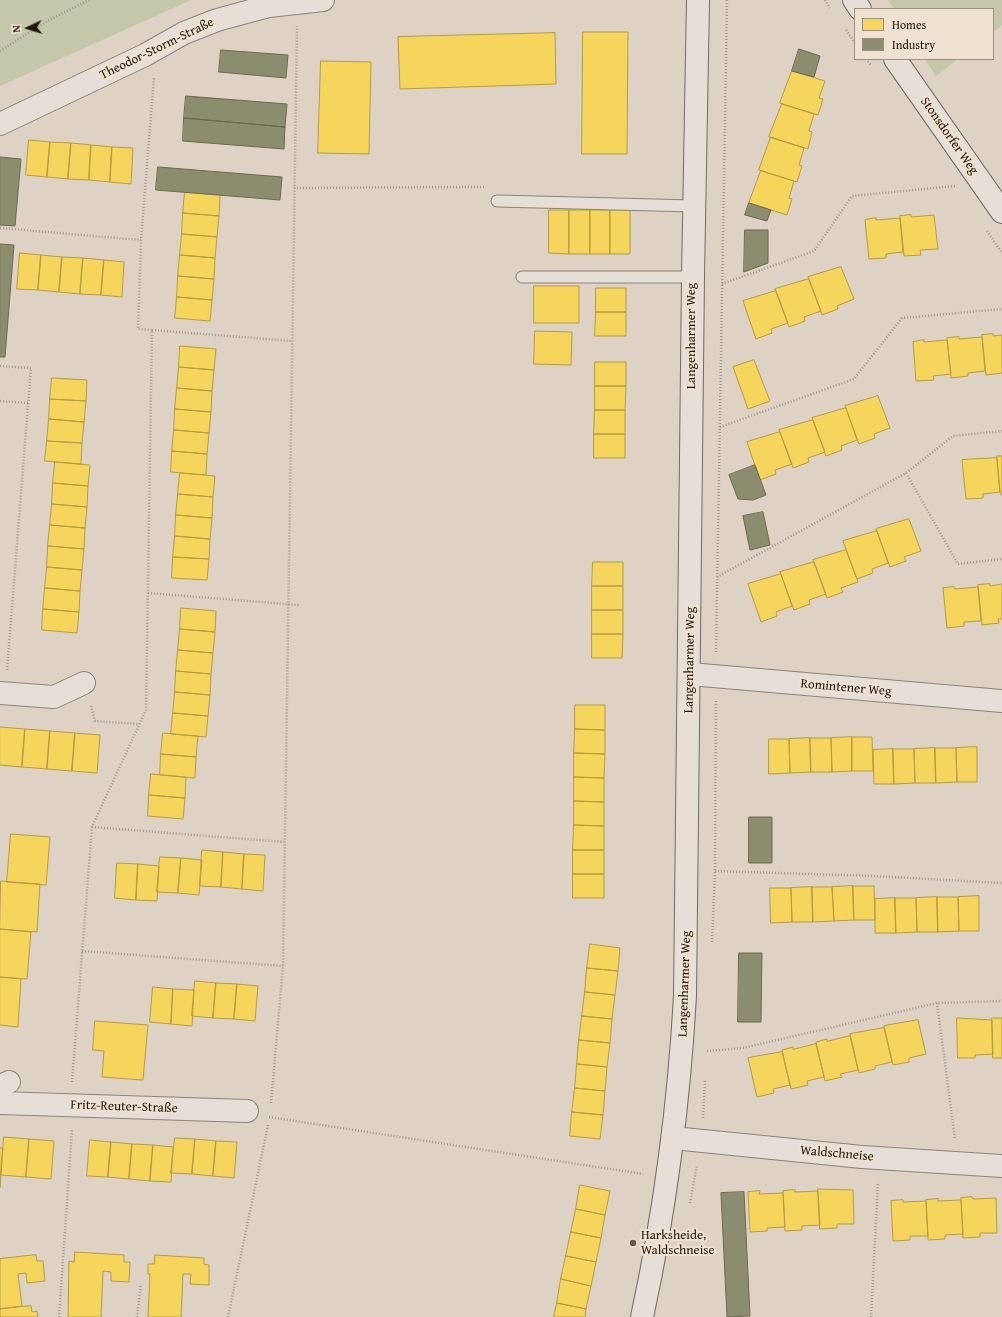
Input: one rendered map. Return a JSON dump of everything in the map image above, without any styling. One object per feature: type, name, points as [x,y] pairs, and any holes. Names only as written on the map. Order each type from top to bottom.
[{"type":"main road","name":"Theodor-Storm-Straße","points":[[0,124],[156,49],[184,33],[217,20],[252,10],[297,2],[323,0]]},
{"type":"main road","name":"Langenharmer Weg","points":[[642,1317],[658,1235],[673,1138],[682,1050],[686,970],[693,278],[698,0]]},
{"type":"main road","name":"Stonsdorfer Weg","points":[[896,60],[1002,212]]},
{"type":"main road","name":"Romintener Weg","points":[[690,674],[1002,701]]},
{"type":"main road","points":[[3,694],[54,697],[84,683]]},
{"type":"main road","name":"Fritz-Reuter-Straße","points":[[0,1103],[247,1111]]},
{"type":"main road","name":"Waldschneise","points":[[673,1138],[879,1158],[1002,1166]]},
{"type":"lane","points":[[497,201],[694,206]]},
{"type":"lane","points":[[522,277],[693,278]]},
{"type":"path","points":[[0,51],[49,20],[89,0]]},
{"type":"path","points":[[228,1317],[269,1117],[283,966],[297,2]]},
{"type":"path","points":[[156,49],[141,240],[138,329],[292,341]]},
{"type":"path","points":[[722,284],[814,251],[852,196],[955,186]]},
{"type":"path","points":[[0,228],[141,240]]},
{"type":"path","points":[[720,427],[854,379],[902,318],[1002,308]]},
{"type":"path","points":[[59,1317],[82,951],[92,827],[146,710],[152,330]]},
{"type":"path","points":[[0,366],[30,368],[3,694]]},
{"type":"path","points":[[0,400],[28,403]]},
{"type":"path","points":[[717,577],[906,473],[953,436],[1002,431]]},
{"type":"path","points":[[906,473],[958,564],[1002,559]]},
{"type":"path","points":[[148,593],[299,605]]},
{"type":"path","points":[[84,683],[95,721],[139,724]]},
{"type":"path","points":[[92,827],[284,842]]},
{"type":"path","points":[[715,871],[874,876],[1002,883]]},
{"type":"path","points":[[82,951],[283,966]]},
{"type":"path","points":[[706,1051],[742,1048],[937,1003],[1002,1001]]},
{"type":"path","points":[[937,1003],[958,1163]]},
{"type":"path","points":[[247,1111],[269,1117],[650,1175]]},
{"type":"path","points":[[871,1317],[879,1158]]},
{"type":"path","points":[[137,1317],[141,1284]]},
{"type":"green space","points":[[0,0],[191,0],[0,86]]},
{"type":"green space","points":[[888,0],[1002,0],[1002,25],[994,31],[994,8],[893,8]]},
{"type":"green space","points":[[926,60],[957,60],[936,76]]},
{"type":"building: Homes","points":[[583,32],[628,32],[627,154],[582,154]]},
{"type":"building: Homes","points":[[555,33],[556,84],[400,89],[398,37]]},
{"type":"building: Homes","points":[[321,61],[371,62],[369,154],[318,153]]},
{"type":"building: Homes","points":[[792,71],[825,81],[819,98],[823,99],[818,115],[780,103]]},
{"type":"building: Homes","points":[[782,104],[814,114],[809,131],[812,132],[808,149],[769,137]]},
{"type":"building: Homes","points":[[771,137],[804,148],[799,165],[802,166],[797,182],[759,170]]},
{"type":"building: Homes","points":[[29,140],[50,142],[47,177],[26,175]]},
{"type":"building: Homes","points":[[50,142],[71,143],[68,179],[47,177]]},
{"type":"building: Homes","points":[[71,143],[91,145],[89,180],[68,179]]},
{"type":"building: Homes","points":[[91,145],[112,147],[110,182],[89,180]]},
{"type":"building: Homes","points":[[112,147],[133,148],[131,184],[110,182]]},
{"type":"building: Homes","points":[[761,171],[794,181],[789,198],[792,199],[787,215],[749,203]]},
{"type":"building: Homes","points":[[185,192],[220,195],[219,216],[183,213]]},
{"type":"building: Homes","points":[[549,210],[569,210],[569,254],[549,253]]},
{"type":"building: Homes","points":[[569,210],[590,210],[590,254],[569,254]]},
{"type":"building: Homes","points":[[590,210],[610,210],[610,254],[590,254]]},
{"type":"building: Homes","points":[[610,210],[630,210],[630,254],[610,254]]},
{"type":"building: Homes","points":[[183,213],[219,216],[217,237],[182,234]]},
{"type":"building: Homes","points":[[911,215],[911,217],[934,215],[938,249],[920,250],[921,255],[904,256],[900,216]]},
{"type":"building: Homes","points":[[876,218],[876,220],[900,218],[903,252],[886,254],[886,258],[869,259],[865,220]]},
{"type":"building: Homes","points":[[182,234],[217,237],[215,258],[180,255]]},
{"type":"building: Homes","points":[[20,253],[41,255],[38,290],[17,289]]},
{"type":"building: Homes","points":[[41,255],[62,257],[59,292],[38,290]]},
{"type":"building: Homes","points":[[180,255],[215,258],[214,279],[178,276]]},
{"type":"building: Homes","points":[[62,257],[83,258],[80,294],[59,292]]},
{"type":"building: Homes","points":[[83,258],[104,260],[101,295],[80,294]]},
{"type":"building: Homes","points":[[104,260],[124,262],[122,297],[101,295]]},
{"type":"building: Homes","points":[[841,267],[854,299],[837,306],[838,309],[822,315],[808,277]]},
{"type":"building: Homes","points":[[178,276],[214,279],[212,300],[177,297]]},
{"type":"building: Homes","points":[[809,279],[821,311],[804,317],[805,321],[789,327],[775,289]]},
{"type":"building: Homes","points":[[534,286],[579,286],[579,323],[534,323]]},
{"type":"building: Homes","points":[[596,288],[626,288],[626,312],[596,312]]},
{"type":"building: Homes","points":[[776,291],[788,323],[771,329],[772,333],[756,339],[743,301]]},
{"type":"building: Homes","points":[[177,297],[212,300],[210,321],[175,318]]},
{"type":"building: Homes","points":[[596,312],[626,312],[626,336],[595,336]]},
{"type":"building: Homes","points":[[535,331],[572,332],[571,365],[534,364]]},
{"type":"building: Homes","points":[[993,334],[993,336],[1002,335],[1002,373],[986,375],[982,335]]},
{"type":"building: Homes","points":[[959,337],[959,339],[982,337],[985,371],[968,373],[968,376],[951,378],[947,338]]},
{"type":"building: Homes","points":[[924,340],[924,342],[947,340],[951,374],[933,376],[934,380],[916,381],[913,342]]},
{"type":"building: Homes","points":[[180,346],[216,349],[214,370],[179,367]]},
{"type":"building: Homes","points":[[754,360],[770,401],[748,409],[733,367]]},
{"type":"building: Homes","points":[[595,362],[626,362],[626,386],[595,386]]},
{"type":"building: Homes","points":[[179,367],[214,370],[212,391],[177,388]]},
{"type":"building: Homes","points":[[52,378],[87,380],[86,401],[50,399]]},
{"type":"building: Homes","points":[[595,386],[626,386],[625,410],[595,410]]},
{"type":"building: Homes","points":[[177,388],[212,391],[211,412],[175,409]]},
{"type":"building: Homes","points":[[878,396],[890,428],[874,434],[875,438],[859,444],[845,406]]},
{"type":"building: Homes","points":[[50,399],[86,401],[84,422],[49,419]]},
{"type":"building: Homes","points":[[846,408],[857,440],[841,446],[842,450],[826,456],[812,418]]},
{"type":"building: Homes","points":[[175,409],[211,412],[209,433],[174,430]]},
{"type":"building: Homes","points":[[595,410],[625,410],[625,434],[594,434]]},
{"type":"building: Homes","points":[[49,419],[84,422],[82,443],[47,441]]},
{"type":"building: Homes","points":[[813,420],[825,452],[808,458],[809,462],[793,468],[779,430]]},
{"type":"building: Homes","points":[[174,430],[209,433],[207,454],[172,451]]},
{"type":"building: Homes","points":[[780,432],[792,464],[775,470],[776,474],[760,480],[747,442]]},
{"type":"building: Homes","points":[[594,434],[625,434],[625,458],[594,458]]},
{"type":"building: Homes","points":[[47,441],[82,443],[81,464],[45,461]]},
{"type":"building: Homes","points":[[172,451],[207,454],[206,475],[171,472]]},
{"type":"building: Homes","points":[[997,456],[1002,456],[1002,496],[1000,492]]},
{"type":"building: Homes","points":[[997,458],[1000,492],[983,494],[983,498],[966,499],[962,460]]},
{"type":"building: Homes","points":[[55,462],[90,465],[88,486],[53,483]]},
{"type":"building: Homes","points":[[180,473],[215,476],[213,497],[178,494]]},
{"type":"building: Homes","points":[[53,483],[88,486],[87,507],[52,504]]},
{"type":"building: Homes","points":[[178,494],[213,497],[212,518],[176,515]]},
{"type":"building: Homes","points":[[52,504],[87,507],[85,528],[50,525]]},
{"type":"building: Homes","points":[[176,515],[212,518],[210,539],[175,536]]},
{"type":"building: Homes","points":[[909,519],[921,551],[904,557],[906,561],[890,567],[876,529]]},
{"type":"building: Homes","points":[[50,525],[85,528],[84,549],[48,546]]},
{"type":"building: Homes","points":[[877,531],[888,563],[872,569],[873,573],[857,579],[843,541]]},
{"type":"building: Homes","points":[[175,536],[210,539],[209,559],[173,557]]},
{"type":"building: Homes","points":[[48,546],[84,549],[82,570],[47,567]]},
{"type":"building: Homes","points":[[846,550],[858,582],[841,588],[843,592],[827,598],[813,560]]},
{"type":"building: Homes","points":[[173,557],[209,559],[207,580],[172,578]]},
{"type":"building: Homes","points":[[593,562],[623,562],[623,586],[592,586]]},
{"type":"building: Homes","points":[[814,562],[826,594],[809,600],[810,604],[794,610],[780,572]]},
{"type":"building: Homes","points":[[47,567],[82,570],[80,591],[45,588]]},
{"type":"building: Homes","points":[[781,574],[792,606],[776,612],[777,616],[761,622],[748,584]]},
{"type":"building: Homes","points":[[990,584],[990,586],[1002,584],[1002,619],[998,619],[999,623],[982,625],[978,585]]},
{"type":"building: Homes","points":[[592,586],[623,586],[623,610],[592,610]]},
{"type":"building: Homes","points":[[954,587],[955,589],[978,587],[981,621],[964,622],[964,626],[947,628],[943,588]]},
{"type":"building: Homes","points":[[45,588],[80,591],[79,612],[43,609]]},
{"type":"building: Homes","points":[[181,608],[216,611],[215,632],[180,629]]},
{"type":"building: Homes","points":[[43,609],[79,612],[77,633],[42,630]]},
{"type":"building: Homes","points":[[592,610],[623,610],[623,634],[592,634]]},
{"type":"building: Homes","points":[[180,629],[215,632],[213,653],[178,650]]},
{"type":"building: Homes","points":[[592,634],[623,634],[622,658],[592,658]]},
{"type":"building: Homes","points":[[178,650],[213,653],[211,674],[176,671]]},
{"type":"building: Homes","points":[[176,671],[211,674],[210,695],[175,692]]},
{"type":"building: Homes","points":[[175,692],[210,695],[208,716],[173,713]]},
{"type":"building: Homes","points":[[575,705],[605,705],[605,730],[575,729]]},
{"type":"building: Homes","points":[[173,713],[208,716],[206,737],[171,734]]},
{"type":"building: Homes","points":[[0,727],[25,729],[22,767],[0,765]]},
{"type":"building: Homes","points":[[25,729],[50,731],[47,769],[22,767]]},
{"type":"building: Homes","points":[[575,729],[605,730],[605,754],[574,753]]},
{"type":"building: Homes","points":[[50,731],[75,733],[72,771],[47,769]]},
{"type":"building: Homes","points":[[75,733],[100,735],[97,773],[72,771]]},
{"type":"building: Homes","points":[[163,733],[198,736],[196,757],[161,754]]},
{"type":"building: Homes","points":[[852,737],[872,737],[873,771],[852,771]]},
{"type":"building: Homes","points":[[852,737],[852,771],[832,772],[831,738]]},
{"type":"building: Homes","points":[[810,738],[811,772],[790,773],[789,739]]},
{"type":"building: Homes","points":[[810,738],[831,738],[832,772],[811,772]]},
{"type":"building: Homes","points":[[769,739],[789,739],[790,773],[769,774]]},
{"type":"building: Homes","points":[[977,747],[977,782],[957,782],[956,748]]},
{"type":"building: Homes","points":[[935,748],[936,783],[915,783],[914,749]]},
{"type":"building: Homes","points":[[935,748],[956,748],[957,782],[936,783]]},
{"type":"building: Homes","points":[[893,749],[894,784],[874,784],[873,750]]},
{"type":"building: Homes","points":[[893,749],[914,749],[915,783],[894,784]]},
{"type":"building: Homes","points":[[574,753],[605,754],[604,778],[574,777]]},
{"type":"building: Homes","points":[[161,754],[196,757],[195,778],[160,775]]},
{"type":"building: Homes","points":[[151,774],[186,777],[185,798],[149,795]]},
{"type":"building: Homes","points":[[574,777],[604,778],[604,802],[574,801]]},
{"type":"building: Homes","points":[[149,795],[185,798],[183,819],[148,816]]},
{"type":"building: Homes","points":[[574,801],[604,802],[604,826],[574,825]]},
{"type":"building: Homes","points":[[574,825],[604,826],[604,850],[573,850]]},
{"type":"building: Homes","points":[[11,834],[50,837],[46,885],[7,882]]},
{"type":"building: Homes","points":[[202,850],[223,852],[221,887],[200,886]]},
{"type":"building: Homes","points":[[573,850],[604,850],[604,874],[573,874]]},
{"type":"building: Homes","points":[[223,852],[244,854],[242,889],[221,887]]},
{"type":"building: Homes","points":[[244,854],[265,855],[263,891],[242,889]]},
{"type":"building: Homes","points":[[160,857],[181,858],[178,893],[157,892]]},
{"type":"building: Homes","points":[[181,858],[202,860],[199,895],[178,893]]},
{"type":"building: Homes","points":[[117,863],[138,864],[136,900],[115,898]]},
{"type":"building: Homes","points":[[138,864],[159,866],[157,901],[136,900]]},
{"type":"building: Homes","points":[[573,874],[604,874],[604,898],[573,898]]},
{"type":"building: Homes","points":[[1,881],[40,884],[37,932],[0,929]]},
{"type":"building: Homes","points":[[853,886],[874,886],[875,920],[854,920]]},
{"type":"building: Homes","points":[[853,886],[854,920],[834,921],[832,887]]},
{"type":"building: Homes","points":[[812,887],[832,887],[834,921],[813,922]]},
{"type":"building: Homes","points":[[812,887],[813,922],[792,922],[791,888]]},
{"type":"building: Homes","points":[[770,888],[791,888],[792,922],[771,923]]},
{"type":"building: Homes","points":[[979,896],[979,931],[959,931],[958,897]]},
{"type":"building: Homes","points":[[937,897],[958,897],[959,931],[938,932]]},
{"type":"building: Homes","points":[[937,897],[938,932],[917,932],[916,898]]},
{"type":"building: Homes","points":[[895,898],[916,898],[917,932],[896,933]]},
{"type":"building: Homes","points":[[895,898],[896,933],[875,933],[875,899]]},
{"type":"building: Homes","points":[[0,929],[31,932],[27,979],[0,977]]},
{"type":"building: Homes","points":[[590,944],[620,948],[618,971],[587,968]]},
{"type":"building: Homes","points":[[587,968],[618,971],[615,995],[585,992]]},
{"type":"building: Homes","points":[[0,977],[21,979],[18,1027],[0,1025]]},
{"type":"building: Homes","points":[[195,981],[216,983],[213,1018],[192,1016]]},
{"type":"building: Homes","points":[[216,983],[237,984],[234,1019],[213,1018]]},
{"type":"building: Homes","points":[[237,984],[258,986],[255,1021],[234,1019]]},
{"type":"building: Homes","points":[[153,987],[173,989],[171,1024],[150,1022]]},
{"type":"building: Homes","points":[[173,989],[194,990],[192,1026],[171,1024]]},
{"type":"building: Homes","points":[[585,992],[615,995],[612,1019],[582,1016]]},
{"type":"building: Homes","points":[[582,1016],[612,1019],[610,1043],[579,1040]]},
{"type":"building: Homes","points":[[957,1018],[992,1020],[993,1054],[975,1055],[975,1058],[958,1058]]},
{"type":"building: Homes","points":[[992,1018],[1002,1018],[1002,1058],[993,1058]]},
{"type":"building: Homes","points":[[918,1020],[926,1054],[909,1058],[909,1062],[893,1065],[884,1026]]},
{"type":"building: Homes","points":[[95,1021],[148,1025],[143,1080],[102,1077],[104,1051],[93,1050]]},
{"type":"building: Homes","points":[[884,1028],[892,1062],[875,1066],[875,1069],[859,1073],[850,1034]]},
{"type":"building: Homes","points":[[850,1036],[858,1070],[840,1074],[842,1077],[825,1081],[816,1042]]},
{"type":"building: Homes","points":[[579,1040],[610,1043],[607,1067],[577,1064]]},
{"type":"building: Homes","points":[[816,1044],[824,1077],[807,1081],[808,1085],[791,1089],[782,1050]]},
{"type":"building: Homes","points":[[782,1052],[790,1085],[773,1089],[774,1093],[757,1097],[748,1058]]},
{"type":"building: Homes","points":[[577,1064],[607,1067],[605,1091],[575,1088]]},
{"type":"building: Homes","points":[[575,1088],[605,1091],[603,1115],[572,1112]]},
{"type":"building: Homes","points":[[572,1112],[603,1115],[600,1139],[570,1136]]},
{"type":"building: Homes","points":[[4,1137],[29,1139],[26,1177],[1,1175]]},
{"type":"building: Homes","points":[[175,1138],[195,1139],[192,1174],[171,1173]]},
{"type":"building: Homes","points":[[29,1139],[54,1141],[51,1179],[26,1177]]},
{"type":"building: Homes","points":[[195,1139],[216,1141],[213,1176],[192,1174]]},
{"type":"building: Homes","points":[[90,1140],[111,1142],[108,1177],[87,1176]]},
{"type":"building: Homes","points":[[216,1141],[237,1142],[234,1178],[213,1176]]},
{"type":"building: Homes","points":[[111,1142],[132,1144],[129,1179],[108,1177]]},
{"type":"building: Homes","points":[[132,1144],[153,1145],[150,1181],[129,1179]]},
{"type":"building: Homes","points":[[153,1145],[173,1147],[171,1182],[150,1181]]},
{"type":"building: Homes","points":[[0,1148],[3,1148],[0,1187]]},
{"type":"building: Homes","points":[[580,1185],[610,1191],[605,1215],[576,1209]]},
{"type":"building: Homes","points":[[818,1189],[853,1190],[854,1224],[837,1224],[837,1228],[820,1229]]},
{"type":"building: Homes","points":[[795,1190],[795,1192],[818,1191],[820,1225],[802,1226],[802,1230],[785,1231],[783,1191]]},
{"type":"building: Homes","points":[[760,1191],[759,1194],[783,1193],[785,1227],[767,1228],[767,1231],[750,1232],[748,1192]]},
{"type":"building: Homes","points":[[972,1197],[973,1199],[996,1198],[997,1233],[980,1233],[980,1237],[963,1238],[961,1198]]},
{"type":"building: Homes","points":[[938,1199],[938,1201],[961,1200],[963,1234],[945,1235],[945,1239],[928,1240],[926,1200]]},
{"type":"building: Homes","points":[[903,1200],[903,1202],[926,1201],[928,1236],[910,1236],[910,1240],[893,1241],[891,1201]]},
{"type":"building: Homes","points":[[576,1209],[605,1215],[601,1238],[571,1232]]},
{"type":"building: Homes","points":[[571,1232],[601,1238],[596,1262],[566,1256]]},
{"type":"building: Homes","points":[[75,1252],[124,1255],[124,1262],[130,1262],[129,1282],[111,1281],[111,1272],[103,1271],[101,1317],[68,1317],[69,1261],[74,1262]]},
{"type":"building: Homes","points":[[36,1255],[37,1261],[43,1261],[45,1281],[27,1283],[26,1273],[18,1274],[22,1306],[0,1309],[0,1259]]},
{"type":"building: Homes","points":[[155,1255],[204,1258],[204,1264],[209,1265],[209,1285],[190,1284],[191,1274],[183,1274],[181,1317],[148,1317],[150,1274],[148,1274],[148,1264],[154,1264]]},
{"type":"building: Homes","points":[[566,1256],[596,1262],[591,1286],[561,1279]]},
{"type":"building: Homes","points":[[561,1279],[591,1286],[586,1309],[557,1303]]},
{"type":"building: Homes","points":[[557,1303],[586,1309],[585,1317],[554,1317]]},
{"type":"building: Homes","points":[[31,1306],[32,1312],[37,1311],[38,1317],[0,1317],[0,1309]]},
{"type":"building: Industry","points":[[799,49],[820,56],[814,77],[792,71]]},
{"type":"building: Industry","points":[[221,50],[288,55],[286,78],[219,72]]},
{"type":"building: Industry","points":[[186,96],[287,104],[285,127],[184,118]]},
{"type":"building: Industry","points":[[184,118],[285,127],[284,149],[183,141]]},
{"type":"building: Industry","points":[[0,157],[21,159],[15,226],[0,225]]},
{"type":"building: Industry","points":[[158,167],[282,177],[280,200],[156,190]]},
{"type":"building: Industry","points":[[749,203],[771,210],[767,221],[745,215]]},
{"type":"building: Industry","points":[[745,230],[768,230],[768,263],[744,272]]},
{"type":"building: Industry","points":[[0,244],[14,245],[5,357],[0,357]]},
{"type":"building: Industry","points":[[755,465],[766,495],[753,500],[738,499],[729,475]]},
{"type":"building: Industry","points":[[763,512],[770,545],[750,550],[743,516]]},
{"type":"building: Industry","points":[[749,817],[772,817],[772,863],[749,863]]},
{"type":"building: Industry","points":[[739,953],[762,953],[761,1022],[738,1022]]},
{"type":"building: Industry","points":[[744,1192],[750,1316],[727,1317],[721,1193]]},
{"type":"place","name":"Harksheide, Waldschneise","points":[[633,1243]]}]
